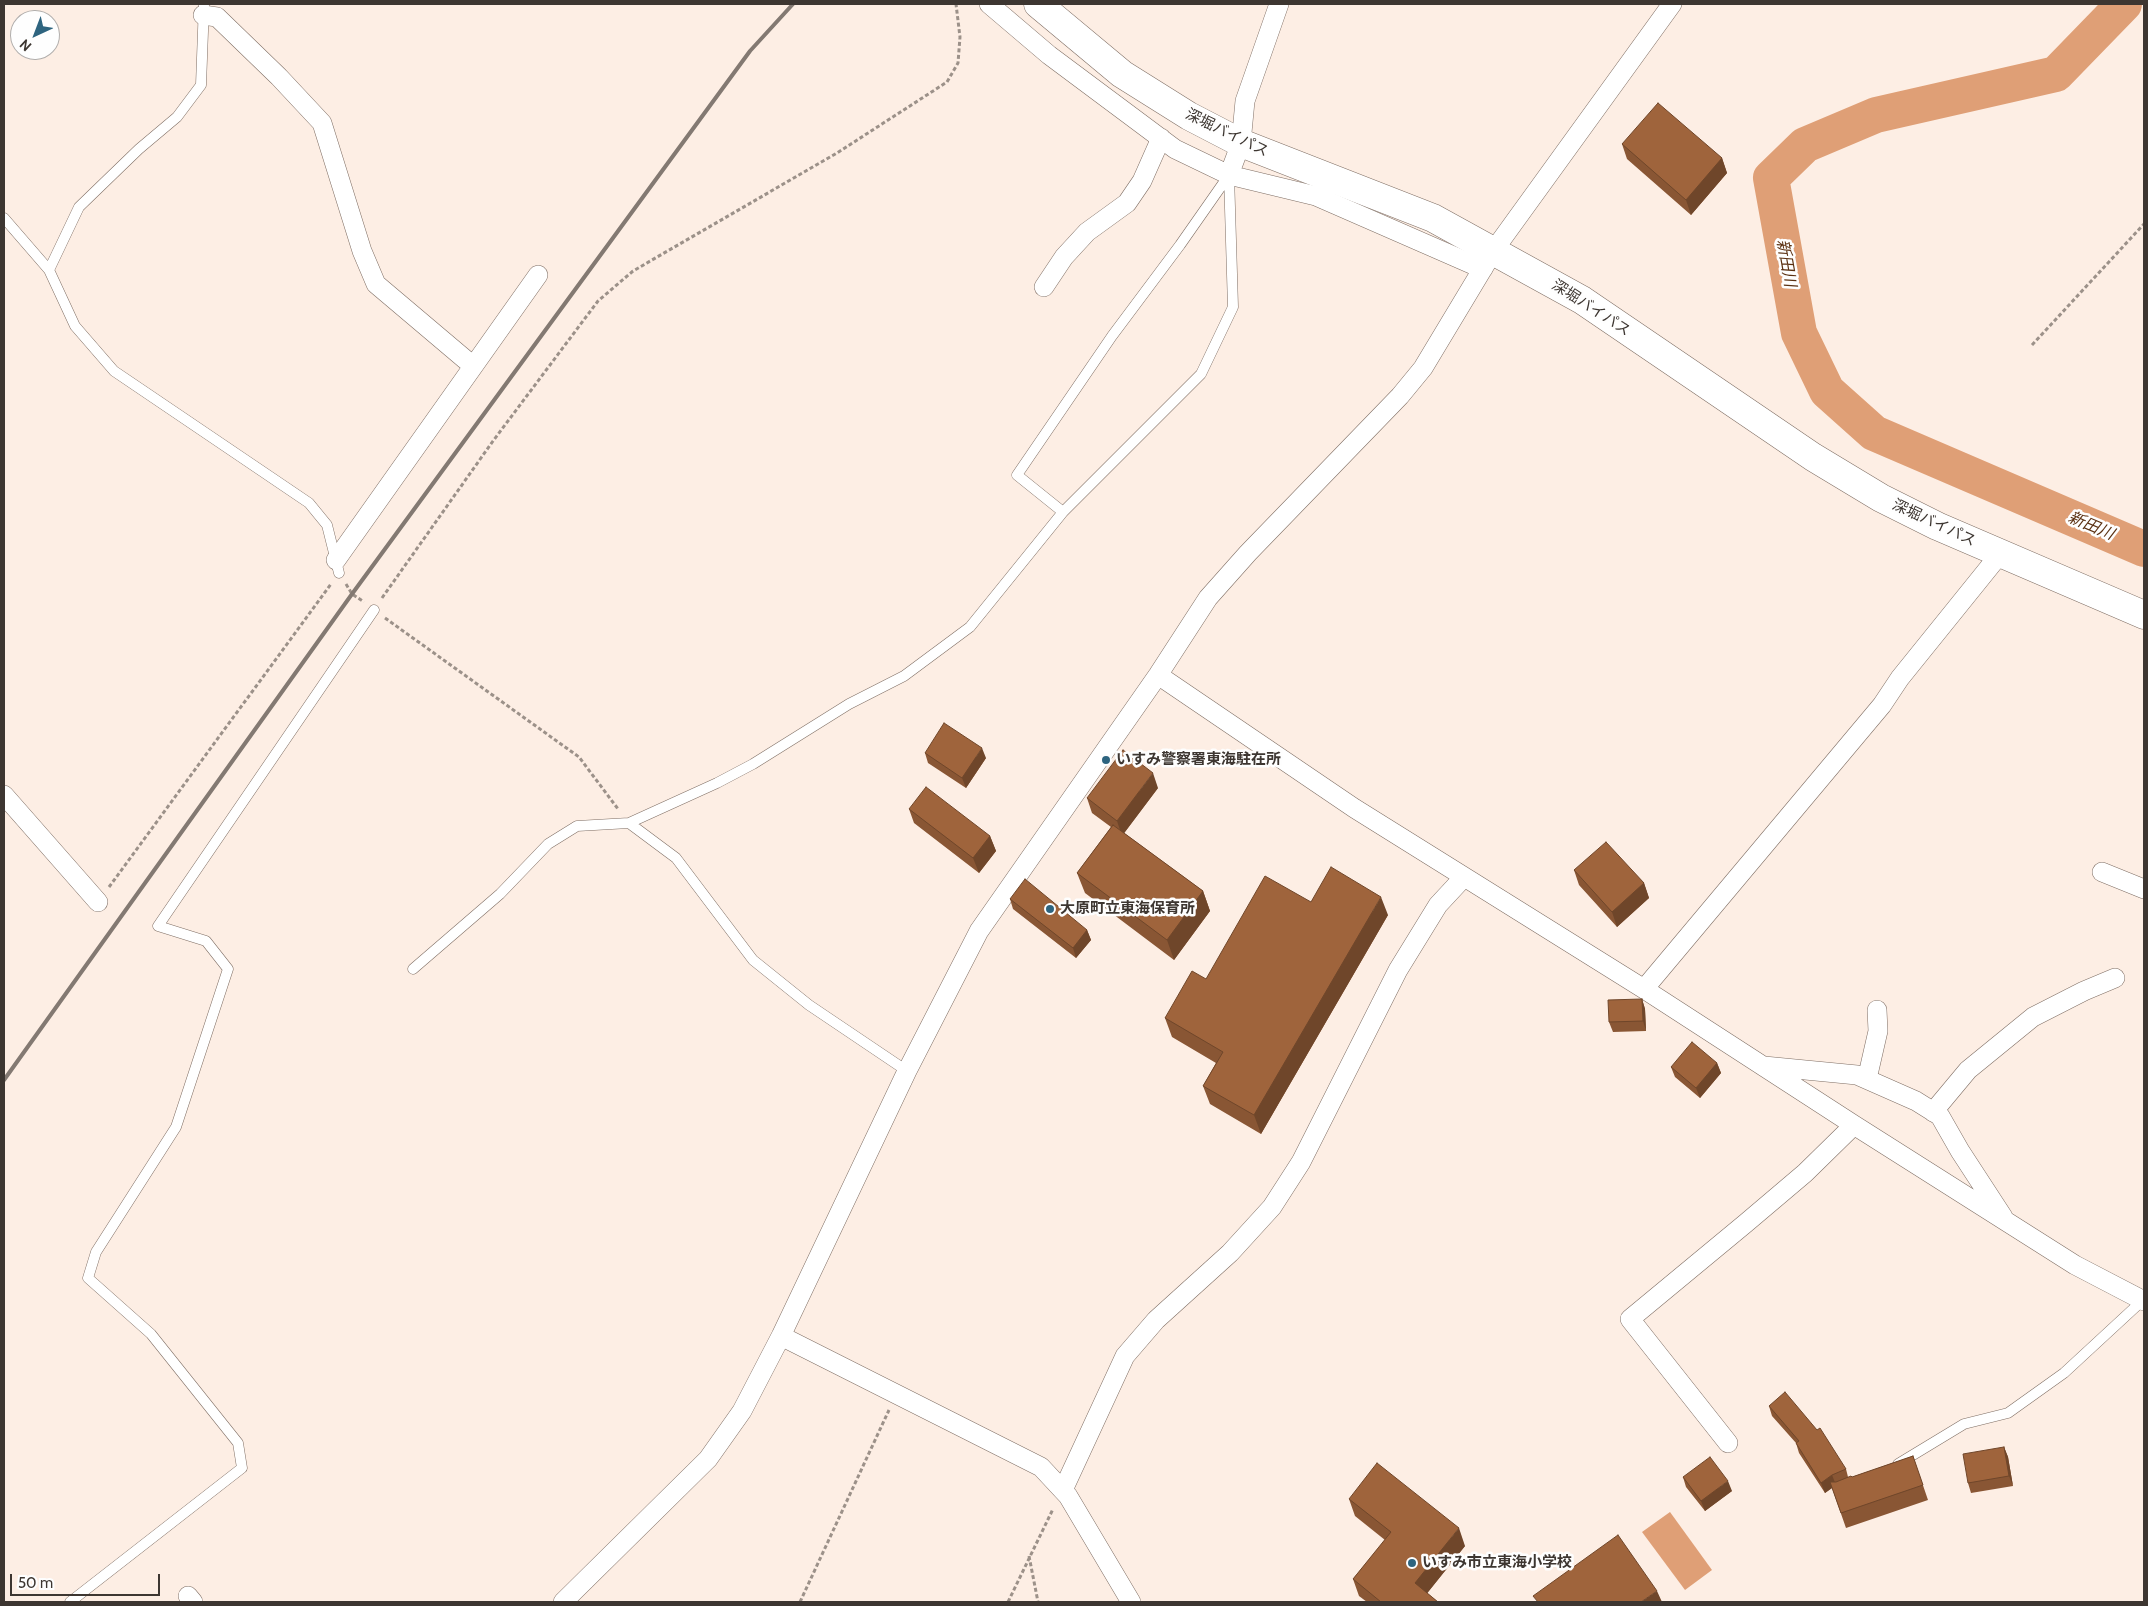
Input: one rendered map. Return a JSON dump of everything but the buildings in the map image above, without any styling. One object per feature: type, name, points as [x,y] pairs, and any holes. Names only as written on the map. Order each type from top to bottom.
[{"type":"highway","name":"深堀バイパス","points":[[1038,4],[1122,74],[1189,116],[1241,143],[1433,218],[1488,259],[1582,300],[1813,457],[1881,498],[1937,526],[2144,615]]},
{"type":"street","points":[[989,4],[1049,55],[1175,148],[1229,175],[1316,196],[1488,259]]},
{"type":"street","points":[[1229,175],[1241,143],[1245,101],[1279,4]]},
{"type":"street","points":[[563,1602],[708,1459],[742,1411],[781,1336],[907,1071],[979,931],[1158,675],[1208,598],[1248,553],[1400,396],[1424,368],[1488,259],[1672,4]]},
{"type":"street","points":[[204,10],[217,17],[279,77],[322,123],[362,251],[376,284],[473,366]]},
{"type":"street","points":[[1044,286],[1064,257],[1087,232],[1127,204],[1142,181],[1160,138]]},
{"type":"street","points":[[337,566],[473,366],[538,275]]},
{"type":"street","points":[[1644,989],[1882,705],[1900,678],[2000,554]]},
{"type":"street","points":[[1158,675],[1354,808],[1644,989],[1854,1126],[2075,1265],[2144,1301]]},
{"type":"street","points":[[4,795],[98,902]]},
{"type":"street","points":[[2102,872],[2144,889]]},
{"type":"street","points":[[1063,1490],[1125,1356],[1156,1320],[1230,1253],[1272,1207],[1301,1162],[1398,970],[1438,905],[1464,877]]},
{"type":"street","points":[[1933,1112],[1968,1070],[2033,1017],[2084,991],[2115,978]]},
{"type":"street","points":[[1867,1080],[1878,1031],[1877,1010]]},
{"type":"street","points":[[1762,1066],[1857,1075],[1916,1101],[1940,1116],[1960,1151],[2007,1222]]},
{"type":"street","points":[[1728,1443],[1630,1319],[1746,1224],[1805,1173],[1854,1126]]},
{"type":"street","points":[[781,1336],[1040,1467],[1068,1496],[1131,1602]]},
{"type":"lane","points":[[49,270],[79,206],[177,117],[201,85],[204,10]]},
{"type":"lane","points":[[1063,512],[1017,475],[1112,336],[1180,245],[1229,175]]},
{"type":"lane","points":[[413,969],[500,894],[548,844],[577,826],[629,823],[717,783],[753,764],[849,704],[904,676],[970,627],[1063,512],[1201,374],[1233,307],[1229,175]]},
{"type":"lane","points":[[4,218],[49,270],[76,326],[114,371],[309,503],[327,524],[337,566]]},
{"type":"lane","points":[[70,1602],[242,1468],[238,1443],[151,1334],[88,1278],[96,1252],[176,1127],[228,969],[206,940],[158,926],[374,610]]},
{"type":"lane","points":[[629,823],[676,858],[753,960],[809,1005],[907,1071]]},
{"type":"lane","points":[[1891,1467],[1964,1424],[2008,1413],[2064,1373],[2144,1301]]},
{"type":"path","points":[[374,610],[493,441],[598,300],[633,272],[838,153],[947,82],[958,63],[960,37],[956,4]]},
{"type":"path","points":[[2032,345],[2144,224]]},
{"type":"path","points":[[98,902],[337,566],[352,594],[579,757],[629,823]]},
{"type":"path","points":[[800,1602],[896,1394]]},
{"type":"path","points":[[1008,1602],[1063,1490]]},
{"type":"path","points":[[1029,1556],[1038,1602]]},
{"type":"shaded area","points":[[1670,1512],[1712,1570],[1685,1590],[1642,1532]]},
{"type":"waterway","name":"新田川","points":[[2124,4],[2056,74],[1876,115],[1805,145],[1771,178],[1799,333],[1827,391],[1874,433],[2144,549]]},
{"type":"railway","points":[[4,1080],[352,594],[750,51],[793,4]]},
{"type":"place","name":"いすみ警察署東海駐在所","points":[[1106,760]]},
{"type":"place","name":"大原町立東海保育所","points":[[1050,909]]},
{"type":"place","name":"いすみ市立東海小学校","points":[[1412,1563]]}]
